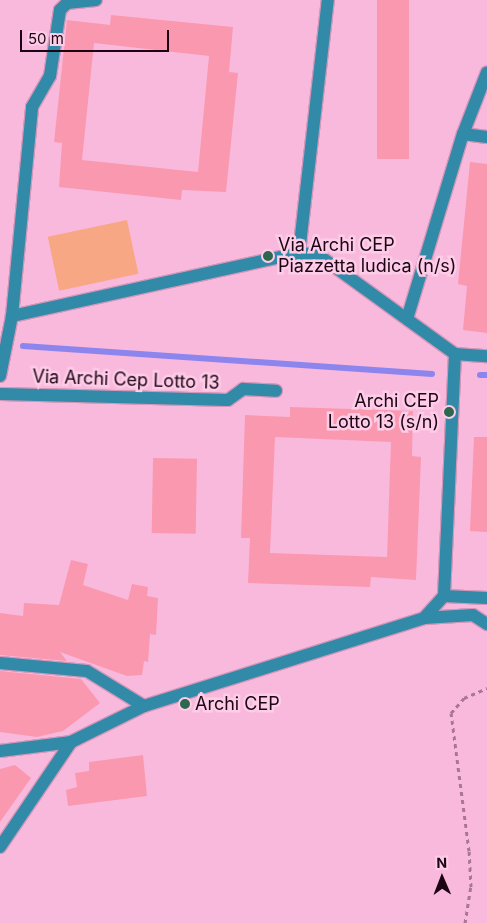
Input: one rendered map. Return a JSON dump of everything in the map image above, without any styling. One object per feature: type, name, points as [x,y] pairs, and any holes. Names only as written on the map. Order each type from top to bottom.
[{"type":"street","points":[[0,398],[1,377],[12,316],[32,107],[50,76],[60,10],[67,3],[96,0]]},
{"type":"street","points":[[299,253],[328,0]]},
{"type":"street","points":[[407,319],[463,134],[487,72]]},
{"type":"street","points":[[463,134],[487,137]]},
{"type":"street","points":[[12,316],[299,253],[318,255],[455,354],[487,356]]},
{"type":"street","points":[[424,618],[444,596],[455,354]]},
{"type":"street","name":"Via Archi Cep Lotto 13","points":[[0,398],[228,400],[243,389],[276,391]]},
{"type":"street","points":[[444,596],[487,598]]},
{"type":"street","points":[[0,751],[70,742],[144,706],[424,618],[473,616],[487,624]]},
{"type":"street","points":[[0,664],[87,671],[144,706]]},
{"type":"street","points":[[0,847],[53,763],[70,742]]},
{"type":"street","points":[[46,745],[53,763]]},
{"type":"path","points":[[465,923],[471,887],[469,851],[451,713],[464,698],[487,688]]},
{"type":"shaded area","points":[[127,220],[138,274],[59,291],[48,237]]},
{"type":"building","points":[[377,0],[409,0],[409,159],[377,159]]},
{"type":"building","points":[[111,15],[233,27],[229,72],[238,73],[226,192],[182,190],[181,200],[59,187],[62,143],[54,142],[67,20],[110,25]],"holes":[[[94,43],[209,56],[198,172],[82,160]]]},
{"type":"building","points":[[470,162],[487,164],[487,333],[463,330],[467,286],[458,284]]},
{"type":"building","points":[[290,407],[413,411],[412,456],[421,457],[416,580],[371,577],[370,587],[248,583],[250,538],[241,538],[245,415],[290,417]],"holes":[[[275,437],[391,442],[387,557],[270,553]]]},
{"type":"building","points":[[474,437],[487,437],[487,532],[470,531]]},
{"type":"building","points":[[153,458],[197,459],[196,534],[152,533]]},
{"type":"building","points":[[71,560],[88,564],[83,585],[128,600],[132,584],[148,587],[147,596],[158,598],[156,635],[150,634],[148,662],[144,661],[142,675],[127,676],[60,652],[67,661],[0,655],[0,613],[23,616],[24,603],[59,605]]},
{"type":"building","points":[[0,671],[81,679],[100,703],[63,731],[37,737],[0,732]]},
{"type":"building","points":[[143,755],[147,796],[68,806],[66,790],[77,787],[75,773],[89,771],[89,762]]},
{"type":"building","points":[[15,765],[31,778],[0,822],[0,769]]},
{"type":"waterway","points":[[23,346],[432,374]]},
{"type":"waterway","points":[[480,375],[487,375]]},
{"type":"place","name":"Via Archi CEP Piazzetta ludica (n/s)","points":[[268,256]]},
{"type":"place","name":"Archi CEP Lotto 13 (s/n)","points":[[449,412]]},
{"type":"place","name":"Archi CEP","points":[[185,704]]}]
